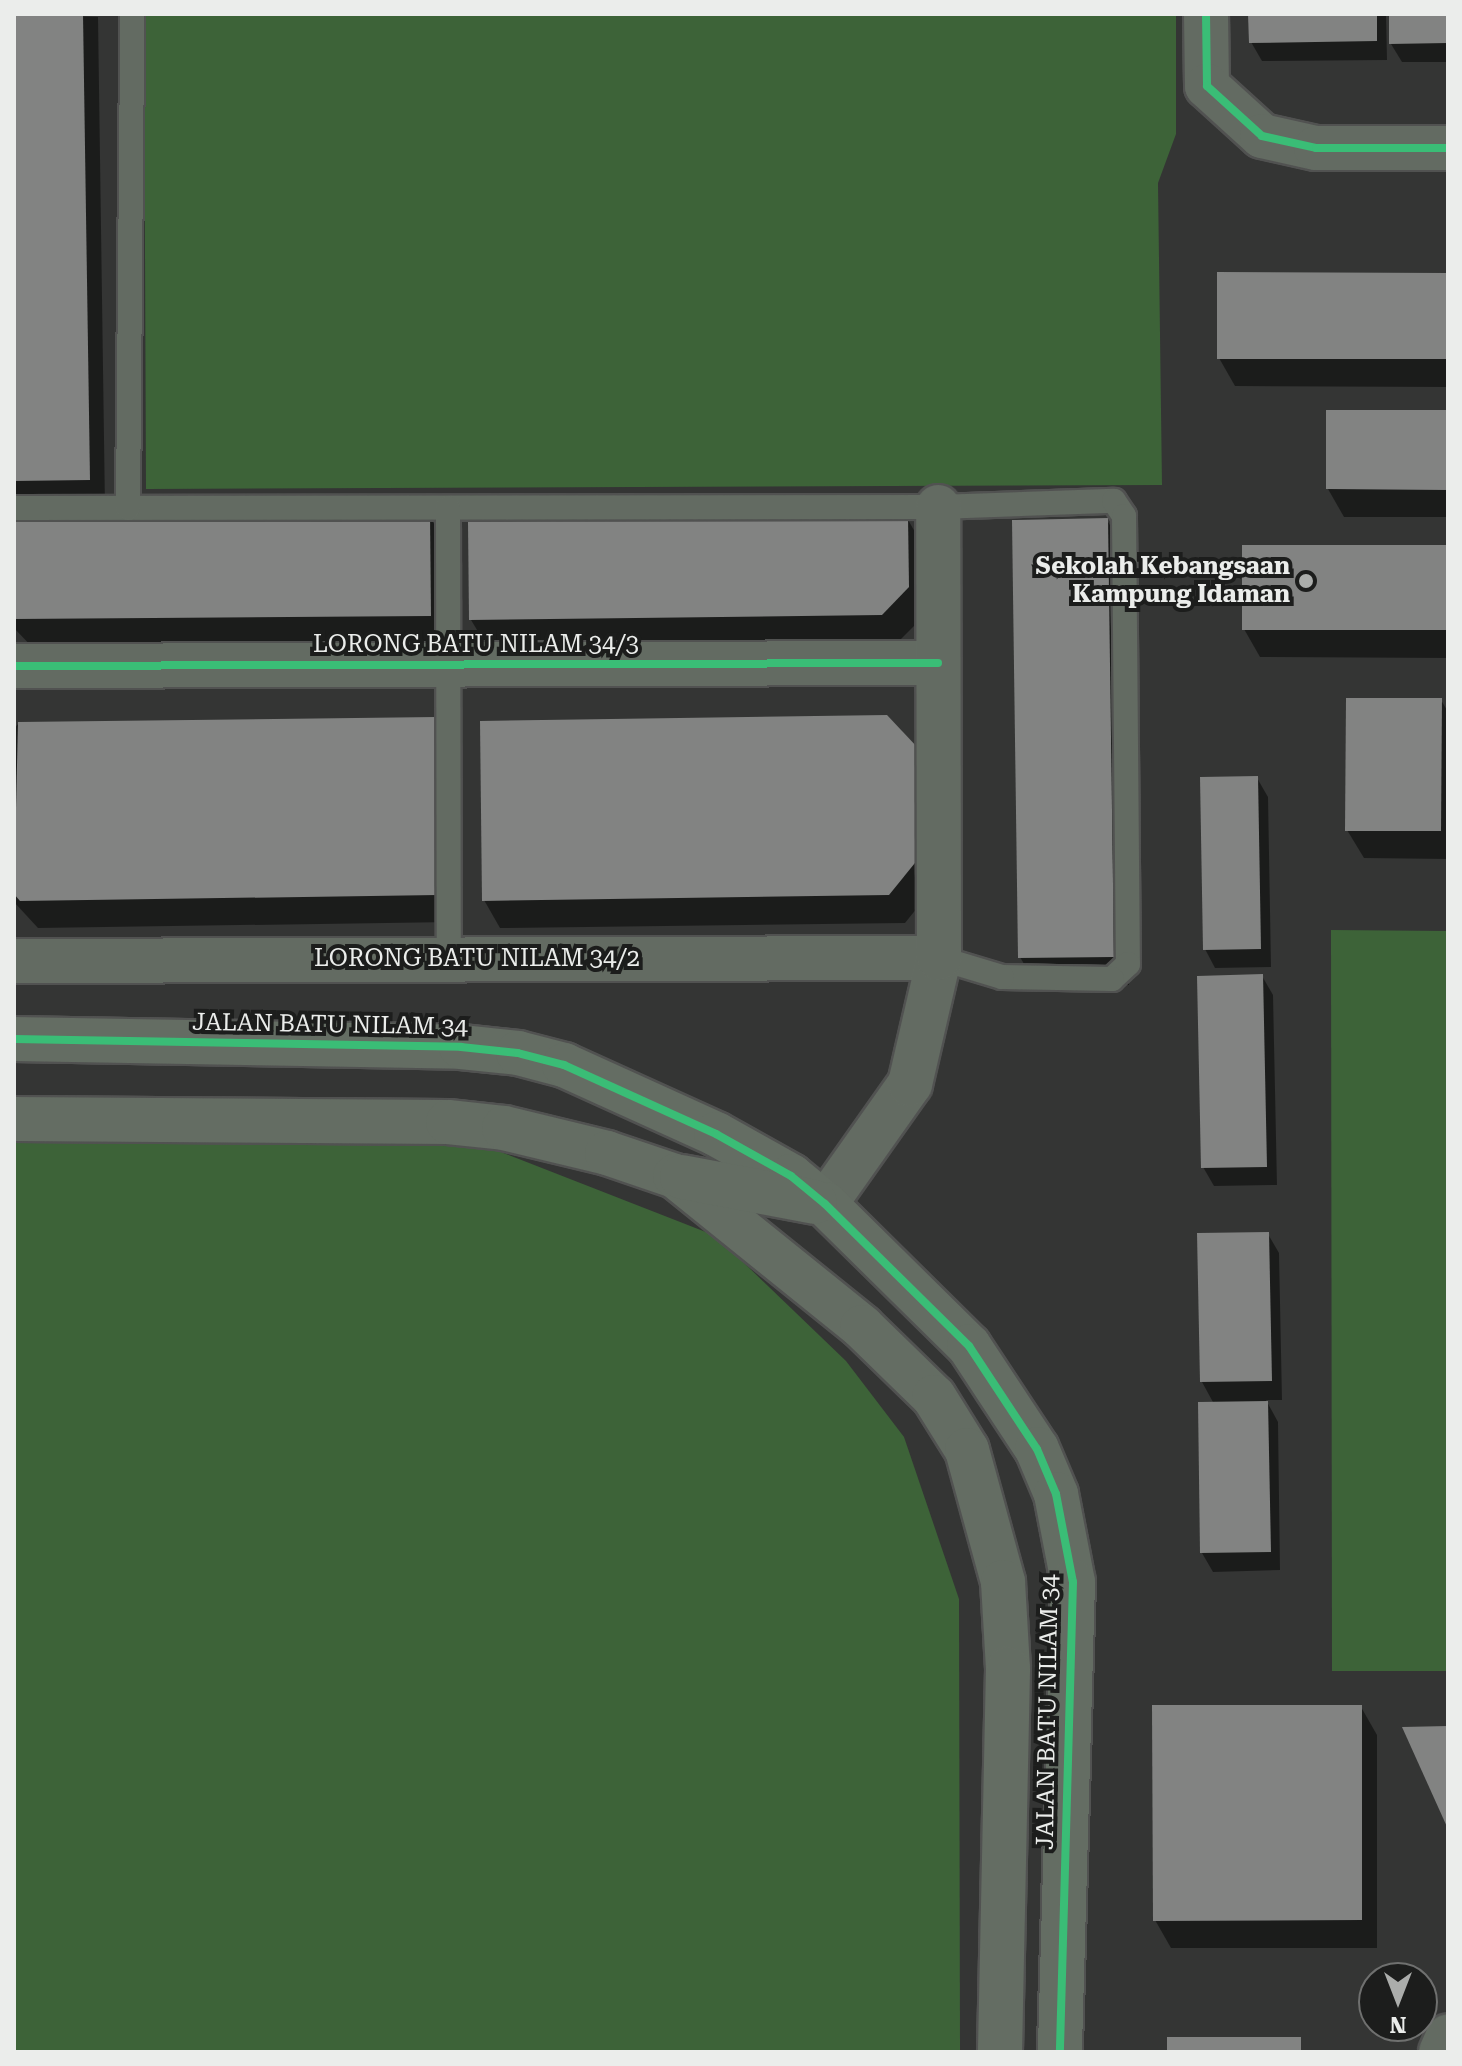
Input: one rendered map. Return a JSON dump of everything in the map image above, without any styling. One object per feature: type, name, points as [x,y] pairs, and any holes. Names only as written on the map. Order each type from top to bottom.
[{"type":"street","points":[[1206,14],[1207,86],[1262,136],[1285,145],[1448,148]]},
{"type":"street","points":[[825,1204],[910,1084],[939,958],[938,507]]},
{"type":"street","name":"LORONG BATU NILAM 34/3","points":[[14,666],[938,663]]},
{"type":"street","name":"LORONG BATU NILAM 34/2","points":[[14,961],[939,958]]},
{"type":"street","name":"JALAN BATU NILAM 34","points":[[14,1039],[461,1047],[518,1053],[564,1065],[716,1134],[791,1176],[825,1204],[969,1346],[1030,1437],[1056,1494],[1073,1582],[1060,2052]]},
{"type":"street","name":"JALAN BATU NILAM 34","points":[[14,1119],[448,1122],[504,1128],[641,1162],[675,1176],[862,1327],[934,1397],[967,1450],[1003,1582],[1008,1669],[1000,2052]]},
{"type":"street","points":[[675,1176],[825,1204]]},
{"type":"street","points":[[825,1204],[862,1327]]},
{"type":"street","points":[[1441,2052],[1448,2036]]},
{"type":"lane","points":[[128,508],[132,14]]},
{"type":"lane","points":[[14,508],[938,507],[1114,501],[1124,516],[1128,964],[1112,979],[1002,977],[939,958]]},
{"type":"lane","points":[[448,508],[449,959]]},
{"type":"green space","points":[[144,14],[1176,14],[1176,134],[1158,183],[1162,485],[146,489]]},
{"type":"green space","points":[[1331,930],[1448,931],[1448,1671],[1332,1671]]},
{"type":"green space","points":[[14,1140],[470,1140],[716,1236],[846,1361],[904,1437],[959,1599],[960,2052],[14,2052]]},
{"type":"building","points":[[14,14],[83,14],[90,480],[14,481]]},
{"type":"building","points":[[1248,14],[1377,14],[1377,41],[1249,43]]},
{"type":"building","points":[[1389,14],[1448,14],[1448,43],[1389,44]]},
{"type":"building","points":[[1217,272],[1448,273],[1448,359],[1217,359]]},
{"type":"building","points":[[1326,410],[1448,410],[1448,490],[1326,489]]},
{"type":"building","points":[[430,513],[431,616],[14,619],[14,519]]},
{"type":"building","points":[[908,516],[909,587],[882,615],[469,620],[468,522]]},
{"type":"building","points":[[1108,518],[1114,957],[1018,958],[1012,520]]},
{"type":"building","points":[[1242,545],[1448,545],[1448,630],[1242,630]]},
{"type":"building","points":[[1346,698],[1442,698],[1441,831],[1345,831]]},
{"type":"building","points":[[887,715],[918,748],[919,858],[889,895],[482,901],[480,721]]},
{"type":"building","points":[[436,717],[438,895],[20,901],[14,894],[18,722]]},
{"type":"building","points":[[1258,776],[1261,949],[1203,950],[1200,777]]},
{"type":"building","points":[[1263,974],[1267,1167],[1201,1168],[1197,976]]},
{"type":"building","points":[[1269,1232],[1272,1381],[1200,1382],[1197,1233]]},
{"type":"building","points":[[1268,1401],[1271,1552],[1200,1553],[1198,1402]]},
{"type":"building","points":[[1152,1705],[1362,1705],[1362,1920],[1153,1921]]},
{"type":"building","points":[[1448,1726],[1448,1829],[1402,1727]]},
{"type":"building","points":[[1167,2037],[1301,2037],[1301,2052],[1167,2052]]},
{"type":"cycle path","points":[[1206,14],[1207,86],[1262,136],[1316,148],[1448,148]]},
{"type":"cycle path","points":[[14,666],[938,663]]},
{"type":"cycle path","points":[[14,1039],[461,1047],[518,1053],[564,1065],[716,1134],[791,1176],[825,1204],[969,1346],[1037,1449],[1056,1494],[1073,1582],[1060,2052]]},
{"type":"place","name":"Sekolah Kebangsaan Kampung Idaman","points":[[1306,581]]}]
